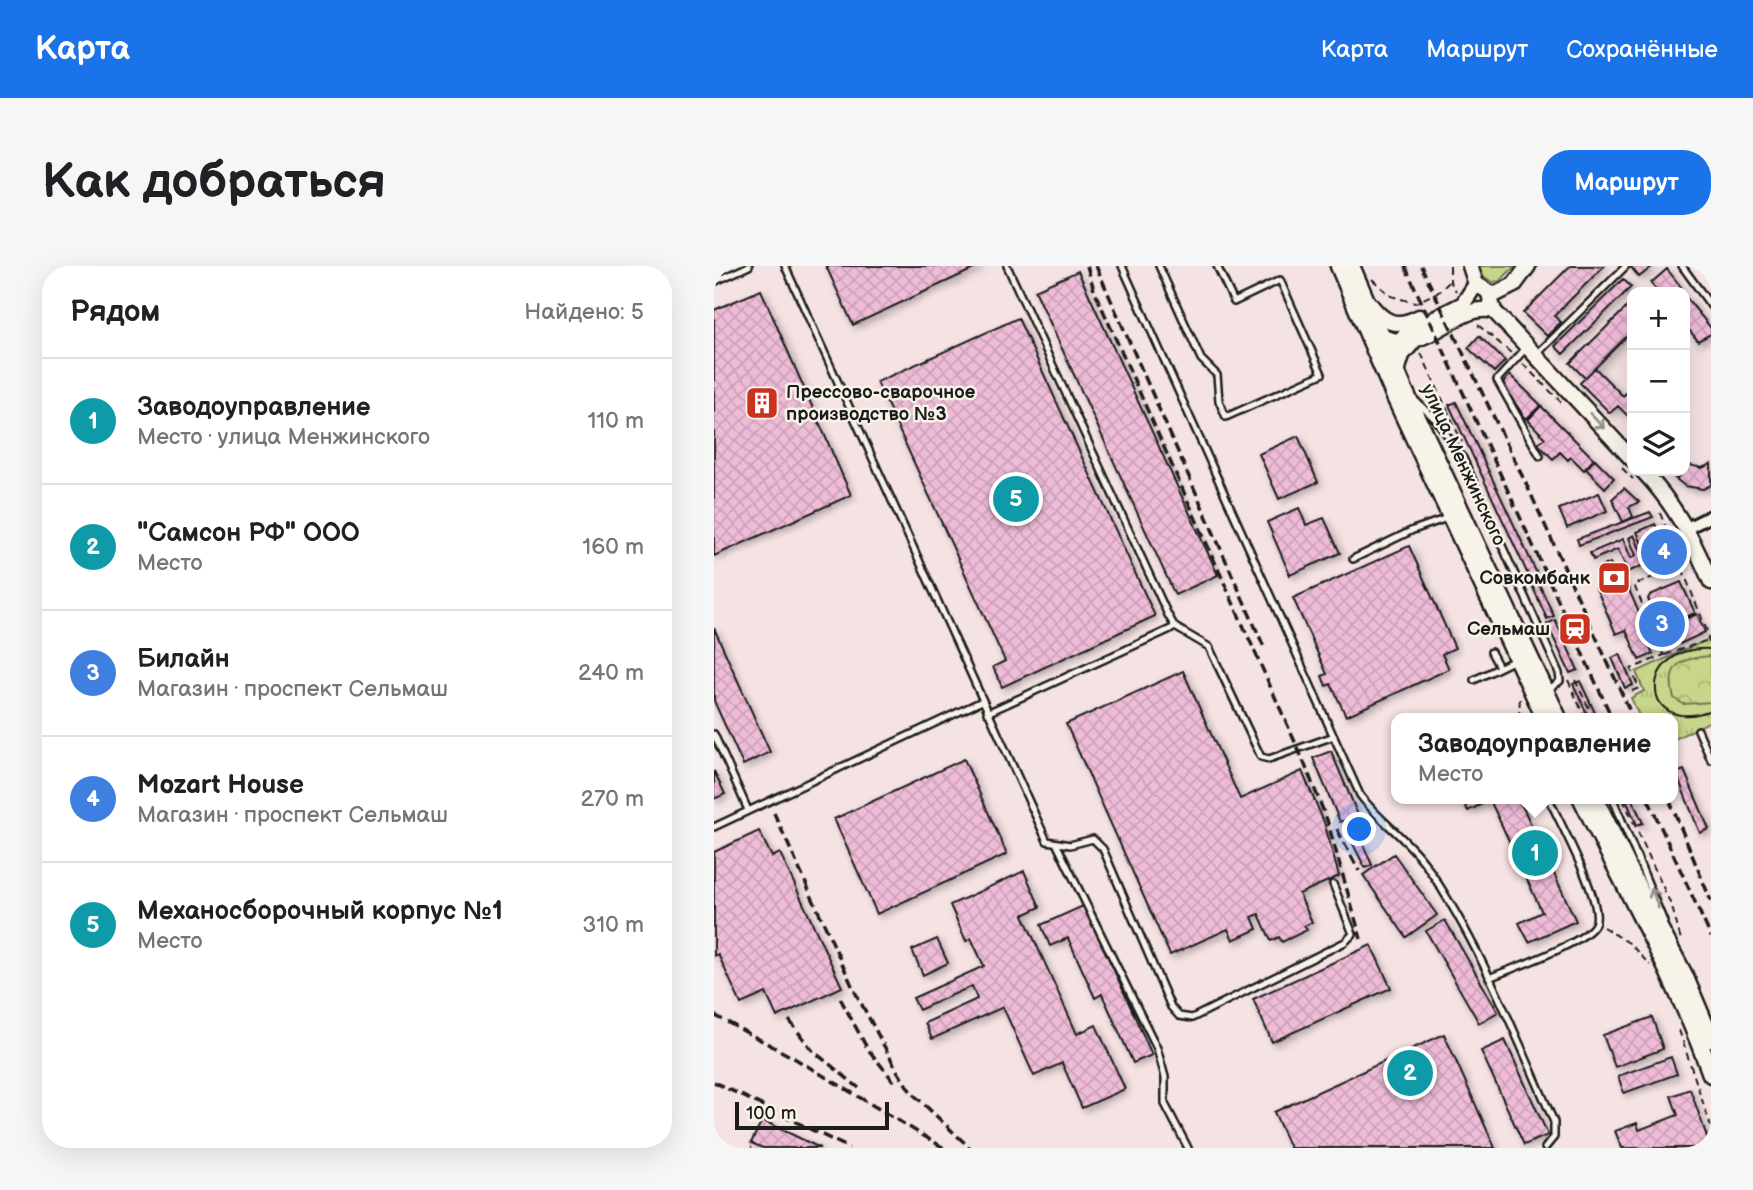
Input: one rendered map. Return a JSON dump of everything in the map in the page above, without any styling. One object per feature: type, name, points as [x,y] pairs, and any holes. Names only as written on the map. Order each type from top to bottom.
[{"type":"main road","name":"улица Менжинского","points":[[1339,266],[1381,337],[1406,343],[1392,376]]},
{"type":"main road","name":"улица Менжинского","points":[[1351,266],[1362,294],[1366,315],[1451,517],[1523,657],[1546,692],[1556,713]]},
{"type":"main road","points":[[1489,294],[1499,295],[1508,290],[1528,266]]},
{"type":"main road","points":[[1362,294],[1389,323],[1404,324],[1458,296],[1472,276]]},
{"type":"main road","points":[[1472,276],[1489,294],[1493,311],[1527,354],[1626,462]]},
{"type":"main road","points":[[1392,376],[1406,343],[1463,304],[1472,276]]},
{"type":"main road","points":[[1476,316],[1489,294]]},
{"type":"main road","points":[[1406,343],[1493,311]]},
{"type":"main road","points":[[1366,315],[1406,343]]},
{"type":"main road","name":"улица Менжинского","points":[[1392,376],[1405,392],[1523,657],[1543,713]]},
{"type":"main road","points":[[1640,477],[1665,495],[1687,528],[1711,582]]},
{"type":"main road","points":[[1585,804],[1629,897],[1674,980],[1711,1074]]},
{"type":"main road","points":[[1598,804],[1678,962],[1711,1039]]},
{"type":"street","points":[[1687,528],[1711,516]]},
{"type":"lane","points":[[714,282],[748,266]]},
{"type":"lane","points":[[785,266],[1047,841],[1057,845],[1070,845],[1093,839],[1103,849],[1171,1007],[1179,1016],[1192,1018],[1345,942],[1353,934],[1333,884]]},
{"type":"lane","points":[[1007,266],[1175,627],[1209,647],[1261,757],[1269,759],[1334,736]]},
{"type":"lane","points":[[1122,266],[1360,795],[1374,814],[1407,841],[1424,862],[1462,921],[1554,1122],[1554,1137],[1545,1148]]},
{"type":"lane","points":[[1159,266],[1201,359],[1217,375],[1219,401],[1226,417],[1322,374],[1280,280],[1234,302],[1217,266]]},
{"type":"lane","points":[[1540,456],[1497,380],[1626,266]]},
{"type":"lane","points":[[1682,266],[1711,306]]},
{"type":"lane","points":[[1405,392],[1437,421],[1463,457],[1559,673],[1560,681],[1546,692]]},
{"type":"lane","points":[[1353,559],[1413,530],[1451,517]]},
{"type":"lane","points":[[988,713],[1175,627]]},
{"type":"lane","points":[[1491,652],[1499,667]]},
{"type":"lane","points":[[1474,680],[1523,657]]},
{"type":"lane","points":[[714,827],[982,701]]},
{"type":"lane","points":[[1698,730],[1711,760]]},
{"type":"lane","points":[[714,734],[748,810]]},
{"type":"lane","points":[[1489,978],[1576,940],[1589,932],[1596,923],[1595,901],[1551,804]]},
{"type":"lane","points":[[1615,804],[1651,886],[1678,962]]},
{"type":"lane","points":[[1057,845],[1157,1048],[1165,1077],[1166,1104],[1188,1148]]},
{"type":"path","points":[[1369,275],[1391,296],[1415,303],[1440,291],[1450,281]]},
{"type":"path","points":[[1476,316],[1527,354],[1564,405]]},
{"type":"path","points":[[1406,343],[1431,371],[1464,445]]},
{"type":"path","points":[[1626,462],[1640,477]]},
{"type":"path","points":[[1658,506],[1708,640],[1711,655]]},
{"type":"path","points":[[1664,655],[1634,585],[1679,566]]},
{"type":"path","points":[[1632,691],[1639,688],[1631,669],[1708,640]]},
{"type":"path","points":[[1563,669],[1583,713]]},
{"type":"path","points":[[1575,680],[1592,713]]},
{"type":"path","points":[[1625,804],[1672,906],[1682,943]]},
{"type":"path","points":[[1596,923],[1629,943],[1655,971]]},
{"type":"path","points":[[1678,1027],[1711,1127]]},
{"type":"green space","points":[[1480,266],[1515,266],[1500,281],[1493,282],[1481,275]]},
{"type":"green space","points":[[1711,638],[1711,721],[1678,738],[1678,713],[1638,713],[1631,698],[1644,691],[1636,672]]},
{"type":"green space","points":[[1711,656],[1711,702],[1683,704],[1674,698],[1672,678],[1678,665],[1683,661]]},
{"type":"building","points":[[826,266],[980,266],[853,325]]},
{"type":"building","points":[[1570,266],[1604,266],[1554,316],[1561,322],[1547,336],[1523,313]]},
{"type":"building","points":[[1630,266],[1653,266],[1639,277]]},
{"type":"building","points":[[1667,269],[1681,287],[1654,287],[1651,283]]},
{"type":"building","points":[[1078,271],[1218,575],[1175,595],[1035,290]]},
{"type":"building","points":[[1623,279],[1631,287],[1627,287],[1627,291],[1563,354],[1555,346]]},
{"type":"building","name":"Прессово-сварочное производство №3","points":[[761,290],[851,495],[714,556],[714,310]]},
{"type":"building","points":[[1690,302],[1711,328],[1711,334],[1698,341],[1690,331]]},
{"type":"building","points":[[1627,307],[1627,336],[1585,378],[1570,363]]},
{"type":"building","points":[[1018,318],[1155,616],[1002,687],[993,667],[1005,661],[877,382]]},
{"type":"building","points":[[1479,336],[1505,361],[1494,372],[1468,348]]},
{"type":"building","points":[[1595,368],[1623,396],[1627,392],[1627,415],[1618,406],[1610,413],[1580,383]]},
{"type":"building","points":[[1510,375],[1541,405],[1526,419],[1502,384]]},
{"type":"building","points":[[1456,402],[1539,578],[1531,581],[1449,405]]},
{"type":"building","points":[[1541,406],[1594,459],[1584,470],[1571,457],[1568,460],[1560,452],[1553,459],[1538,444],[1545,438],[1528,420]]},
{"type":"building","points":[[1298,436],[1318,482],[1279,499],[1259,454]]},
{"type":"building","points":[[1595,459],[1614,478],[1605,488],[1586,469]]},
{"type":"building","points":[[1711,464],[1711,485],[1703,489],[1685,486],[1676,479],[1679,476],[1690,476],[1690,465],[1702,468]]},
{"type":"building","points":[[1624,488],[1639,502],[1629,507],[1633,517],[1623,522],[1612,499]]},
{"type":"building","points":[[1599,493],[1607,511],[1567,528],[1559,509]]},
{"type":"building","points":[[1299,508],[1306,525],[1324,518],[1340,553],[1290,575],[1267,522]]},
{"type":"building","points":[[1650,512],[1653,517],[1579,545],[1577,539]]},
{"type":"building","points":[[1655,524],[1669,554],[1628,572],[1618,549],[1593,560],[1590,553],[1623,539],[1631,558],[1636,555],[1629,538],[1634,535],[1642,553],[1645,551],[1637,532]]},
{"type":"building","points":[[1409,546],[1455,648],[1442,654],[1449,669],[1346,716],[1331,684],[1326,686],[1322,676],[1327,674],[1293,598]]},
{"type":"building","points":[[1673,561],[1674,565],[1661,571],[1659,566]]},
{"type":"building","name":"Сельмаш","points":[[1610,563],[1618,579],[1623,576],[1643,622],[1639,624],[1653,654],[1639,660],[1626,630],[1616,634],[1596,588],[1604,584],[1597,569]]},
{"type":"building","points":[[1537,580],[1554,616],[1547,619],[1531,583]]},
{"type":"building","points":[[1681,582],[1695,613],[1660,628],[1648,599],[1650,595]]},
{"type":"building","points":[[1697,614],[1705,632],[1680,644],[1671,626]]},
{"type":"building","points":[[1555,620],[1578,670],[1570,673],[1547,624]]},
{"type":"building","points":[[1668,627],[1675,646],[1667,649],[1660,630]]},
{"type":"building","points":[[714,628],[770,752],[743,765],[714,701]]},
{"type":"building","points":[[1620,654],[1633,685],[1625,688],[1612,658]]},
{"type":"building","points":[[1183,671],[1240,799],[1302,771],[1324,822],[1339,876],[1299,894],[1312,922],[1304,926],[1307,930],[1282,942],[1279,937],[1271,941],[1259,914],[1252,917],[1257,929],[1233,940],[1228,929],[1170,955],[1066,724]]},
{"type":"building","points":[[1580,681],[1595,713],[1587,713],[1573,684]]},
{"type":"building","points":[[1331,751],[1358,815],[1340,822],[1313,758]]},
{"type":"building","points":[[964,759],[1007,854],[877,914],[834,819]]},
{"type":"building","points":[[1684,770],[1709,829],[1700,833],[1678,772]]},
{"type":"building","points":[[714,771],[725,794],[714,799]]},
{"type":"building","points":[[1464,804],[1482,804],[1468,811]]},
{"type":"building","points":[[1492,804],[1521,804],[1534,831],[1542,828],[1556,857],[1548,861],[1576,921],[1529,942],[1519,923],[1542,912]]},
{"type":"building","points":[[1628,804],[1634,804],[1643,823],[1637,825]]},
{"type":"building","points":[[759,831],[772,857],[780,853],[842,987],[777,1017],[766,993],[741,1004],[718,954],[714,956],[714,852]]},
{"type":"building","points":[[1361,840],[1372,865],[1365,868],[1353,844]]},
{"type":"building","points":[[1394,854],[1437,915],[1406,937],[1363,875]]},
{"type":"building","points":[[1024,871],[1040,907],[1023,915],[1077,1034],[1096,1025],[1125,1089],[1082,1108],[1062,1063],[1034,1076],[1003,1007],[932,1039],[925,1023],[977,999],[972,986],[919,1010],[913,998],[984,966],[971,938],[966,941],[950,905]]},
{"type":"building","points":[[1085,905],[1152,1055],[1133,1063],[1102,994],[1095,998],[1068,938],[1050,946],[1041,925]]},
{"type":"building","points":[[1445,920],[1498,1012],[1479,1023],[1426,931]]},
{"type":"building","points":[[937,939],[948,963],[923,975],[912,950]]},
{"type":"building","points":[[1371,945],[1391,988],[1272,1042],[1253,999]]},
{"type":"building","points":[[1652,1017],[1663,1049],[1615,1067],[1603,1035]]},
{"type":"building","points":[[1444,1034],[1495,1148],[1290,1148],[1274,1112]]},
{"type":"building","points":[[1505,1040],[1548,1135],[1524,1145],[1481,1051]]},
{"type":"building","points":[[1671,1057],[1677,1074],[1624,1093],[1618,1076]]},
{"type":"building","points":[[1690,1089],[1711,1148],[1622,1148],[1615,1131],[1637,1123],[1639,1130],[1678,1115],[1671,1096]]},
{"type":"building","points":[[762,1120],[820,1148],[763,1148],[751,1143]]},
{"type":"tram line","points":[[1676,713],[1670,712],[1660,702],[1656,688],[1659,673],[1669,660],[1687,651],[1711,649]]},
{"type":"tram line","points":[[1678,713],[1687,715],[1711,710]]},
{"type":"railway","points":[[1087,266],[1094,290],[1303,760],[1327,820],[1361,939]]},
{"type":"railway","points":[[1096,266],[1264,647]]},
{"type":"railway","points":[[1405,266],[1610,713]]},
{"type":"railway","points":[[1421,266],[1529,490],[1631,713]]},
{"type":"railway","points":[[1650,804],[1711,937]]},
{"type":"railway","points":[[1671,804],[1711,901]]},
{"type":"railway","points":[[774,813],[854,990],[898,1072],[911,1092],[970,1148]]},
{"type":"railway","points":[[1337,829],[1359,871]]},
{"type":"railway","points":[[840,998],[867,1048],[895,1083]]},
{"type":"railway","points":[[714,1015],[794,1058],[944,1148]]},
{"type":"railway","points":[[789,1020],[812,1050],[859,1088]]},
{"type":"railway","points":[[714,1082],[849,1148]]},
{"type":"place","name":"Прессово-сварочное производство №3","points":[[762,403]]},
{"type":"place","name":"Механосборочный корпус №1","points":[[1016,499]]},
{"type":"place","name":"Mozart House","points":[[1664,552]]},
{"type":"place","name":"Совкомбанк","points":[[1614,578]]},
{"type":"place","name":"Билайн","points":[[1662,624]]},
{"type":"place","name":"Сельмаш","points":[[1575,629]]},
{"type":"place","name":"Заводоуправление","points":[[1535,853]]},
{"type":"place","name":"\"Самсон РФ\" ООО","points":[[1410,1073]]}]
